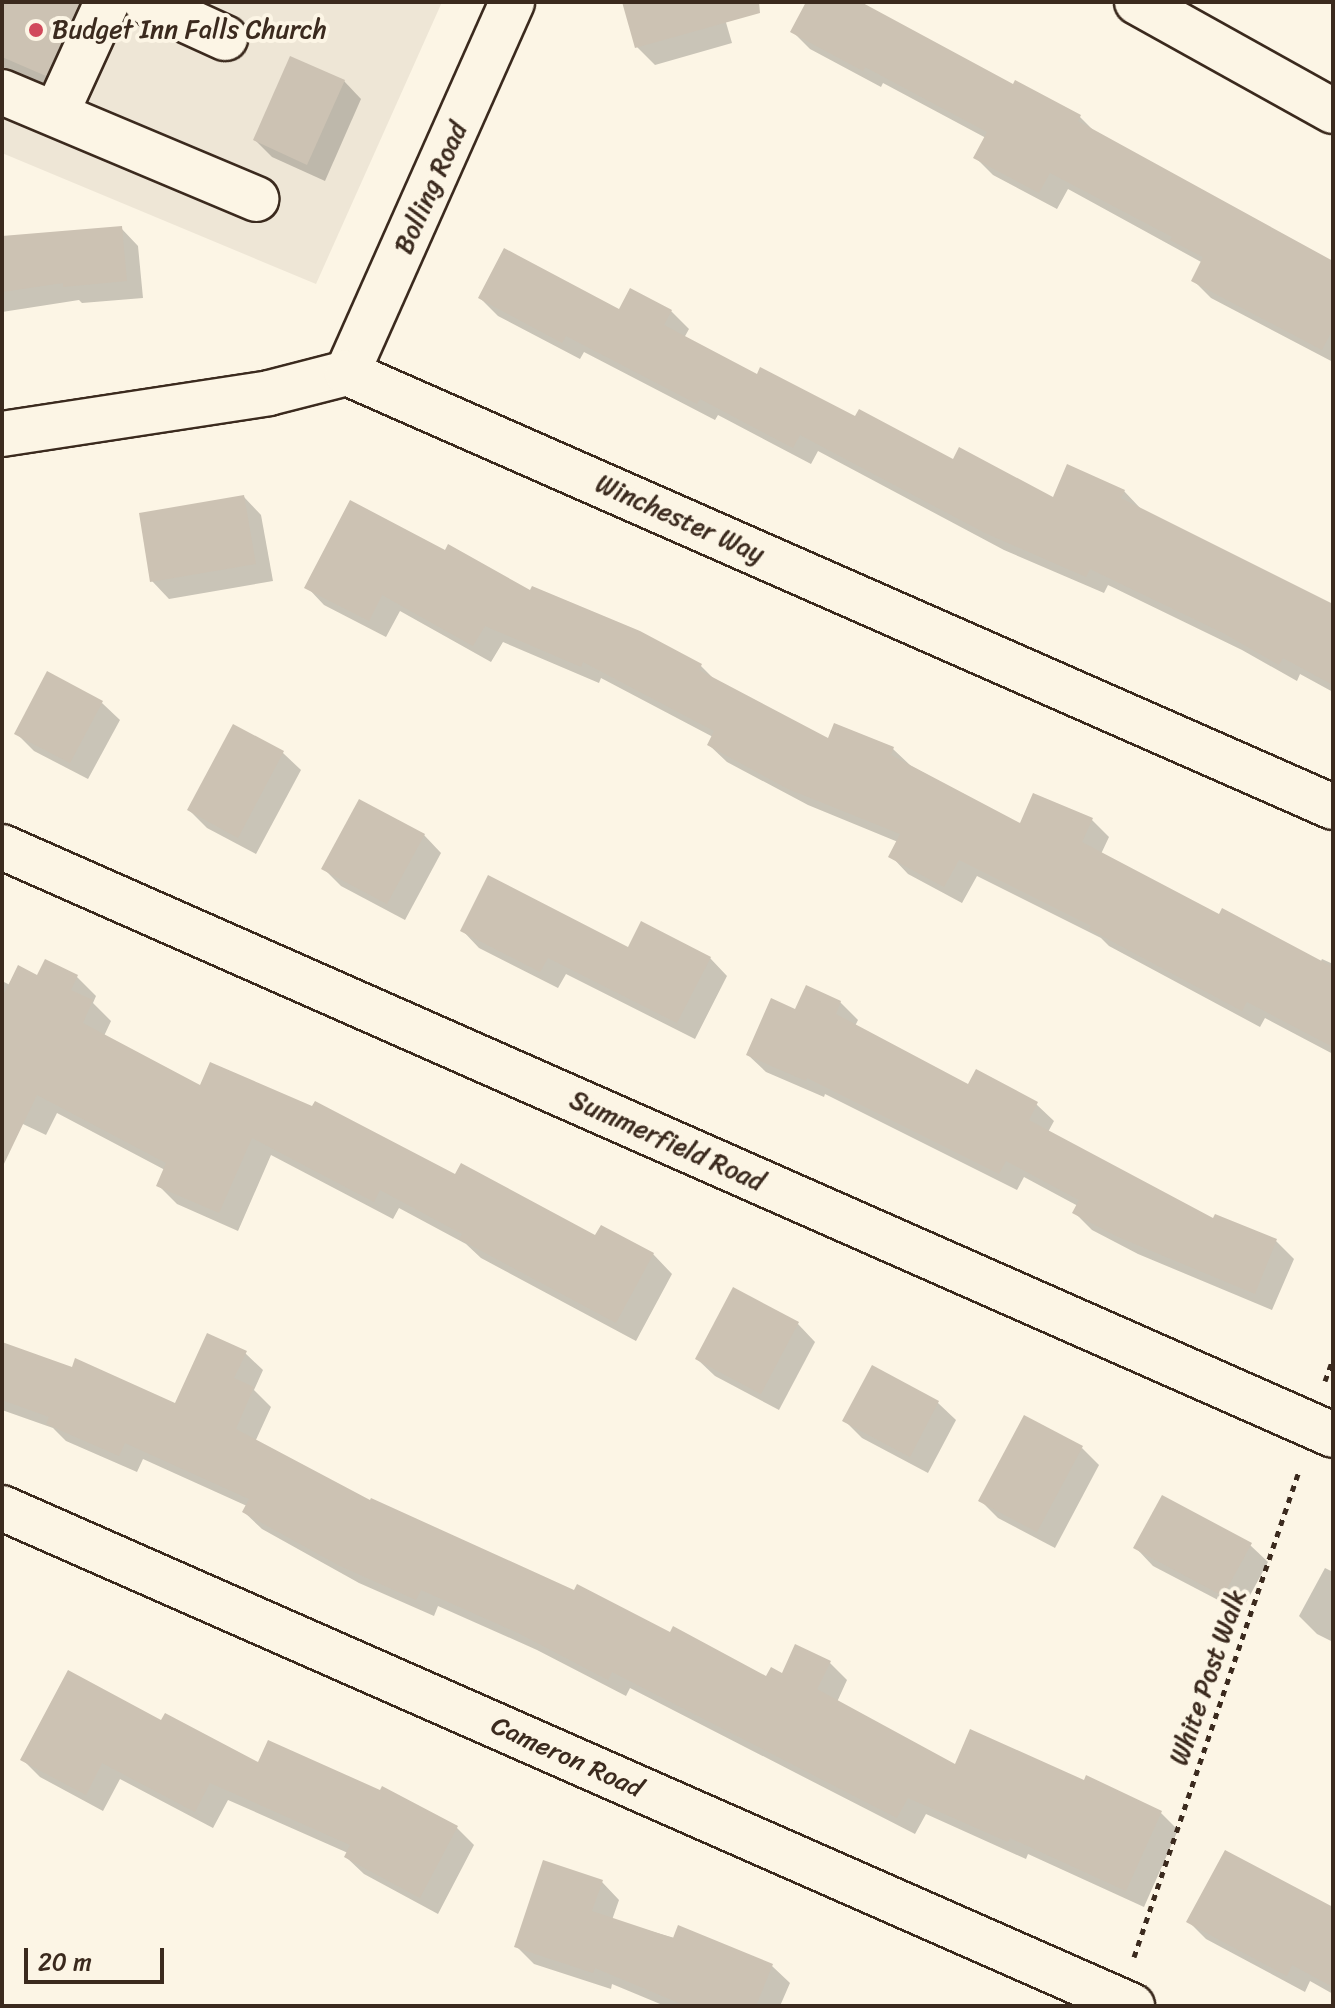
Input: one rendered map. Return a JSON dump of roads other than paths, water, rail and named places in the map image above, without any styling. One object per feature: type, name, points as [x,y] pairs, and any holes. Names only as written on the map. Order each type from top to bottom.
[{"type":"street","points":[[56,114],[107,2]]},
{"type":"street","points":[[146,2],[225,38]]},
{"type":"street","name":"Bolling Road","points":[[347,373],[512,2]]},
{"type":"street","points":[[1137,2],[1333,111]]},
{"type":"street","points":[[2,92],[256,199]]},
{"type":"street","points":[[2,434],[269,393],[347,373]]},
{"type":"street","name":"Winchester Way","points":[[347,373],[1333,807]]},
{"type":"street","name":"Summerfield Road","points":[[2,847],[1323,1431]]},
{"type":"street","name":"Cameron Road","points":[[2,1508],[1124,2002]]},
{"type":"place","name":"Budget Inn Falls Church","points":[[36,30]]}]
